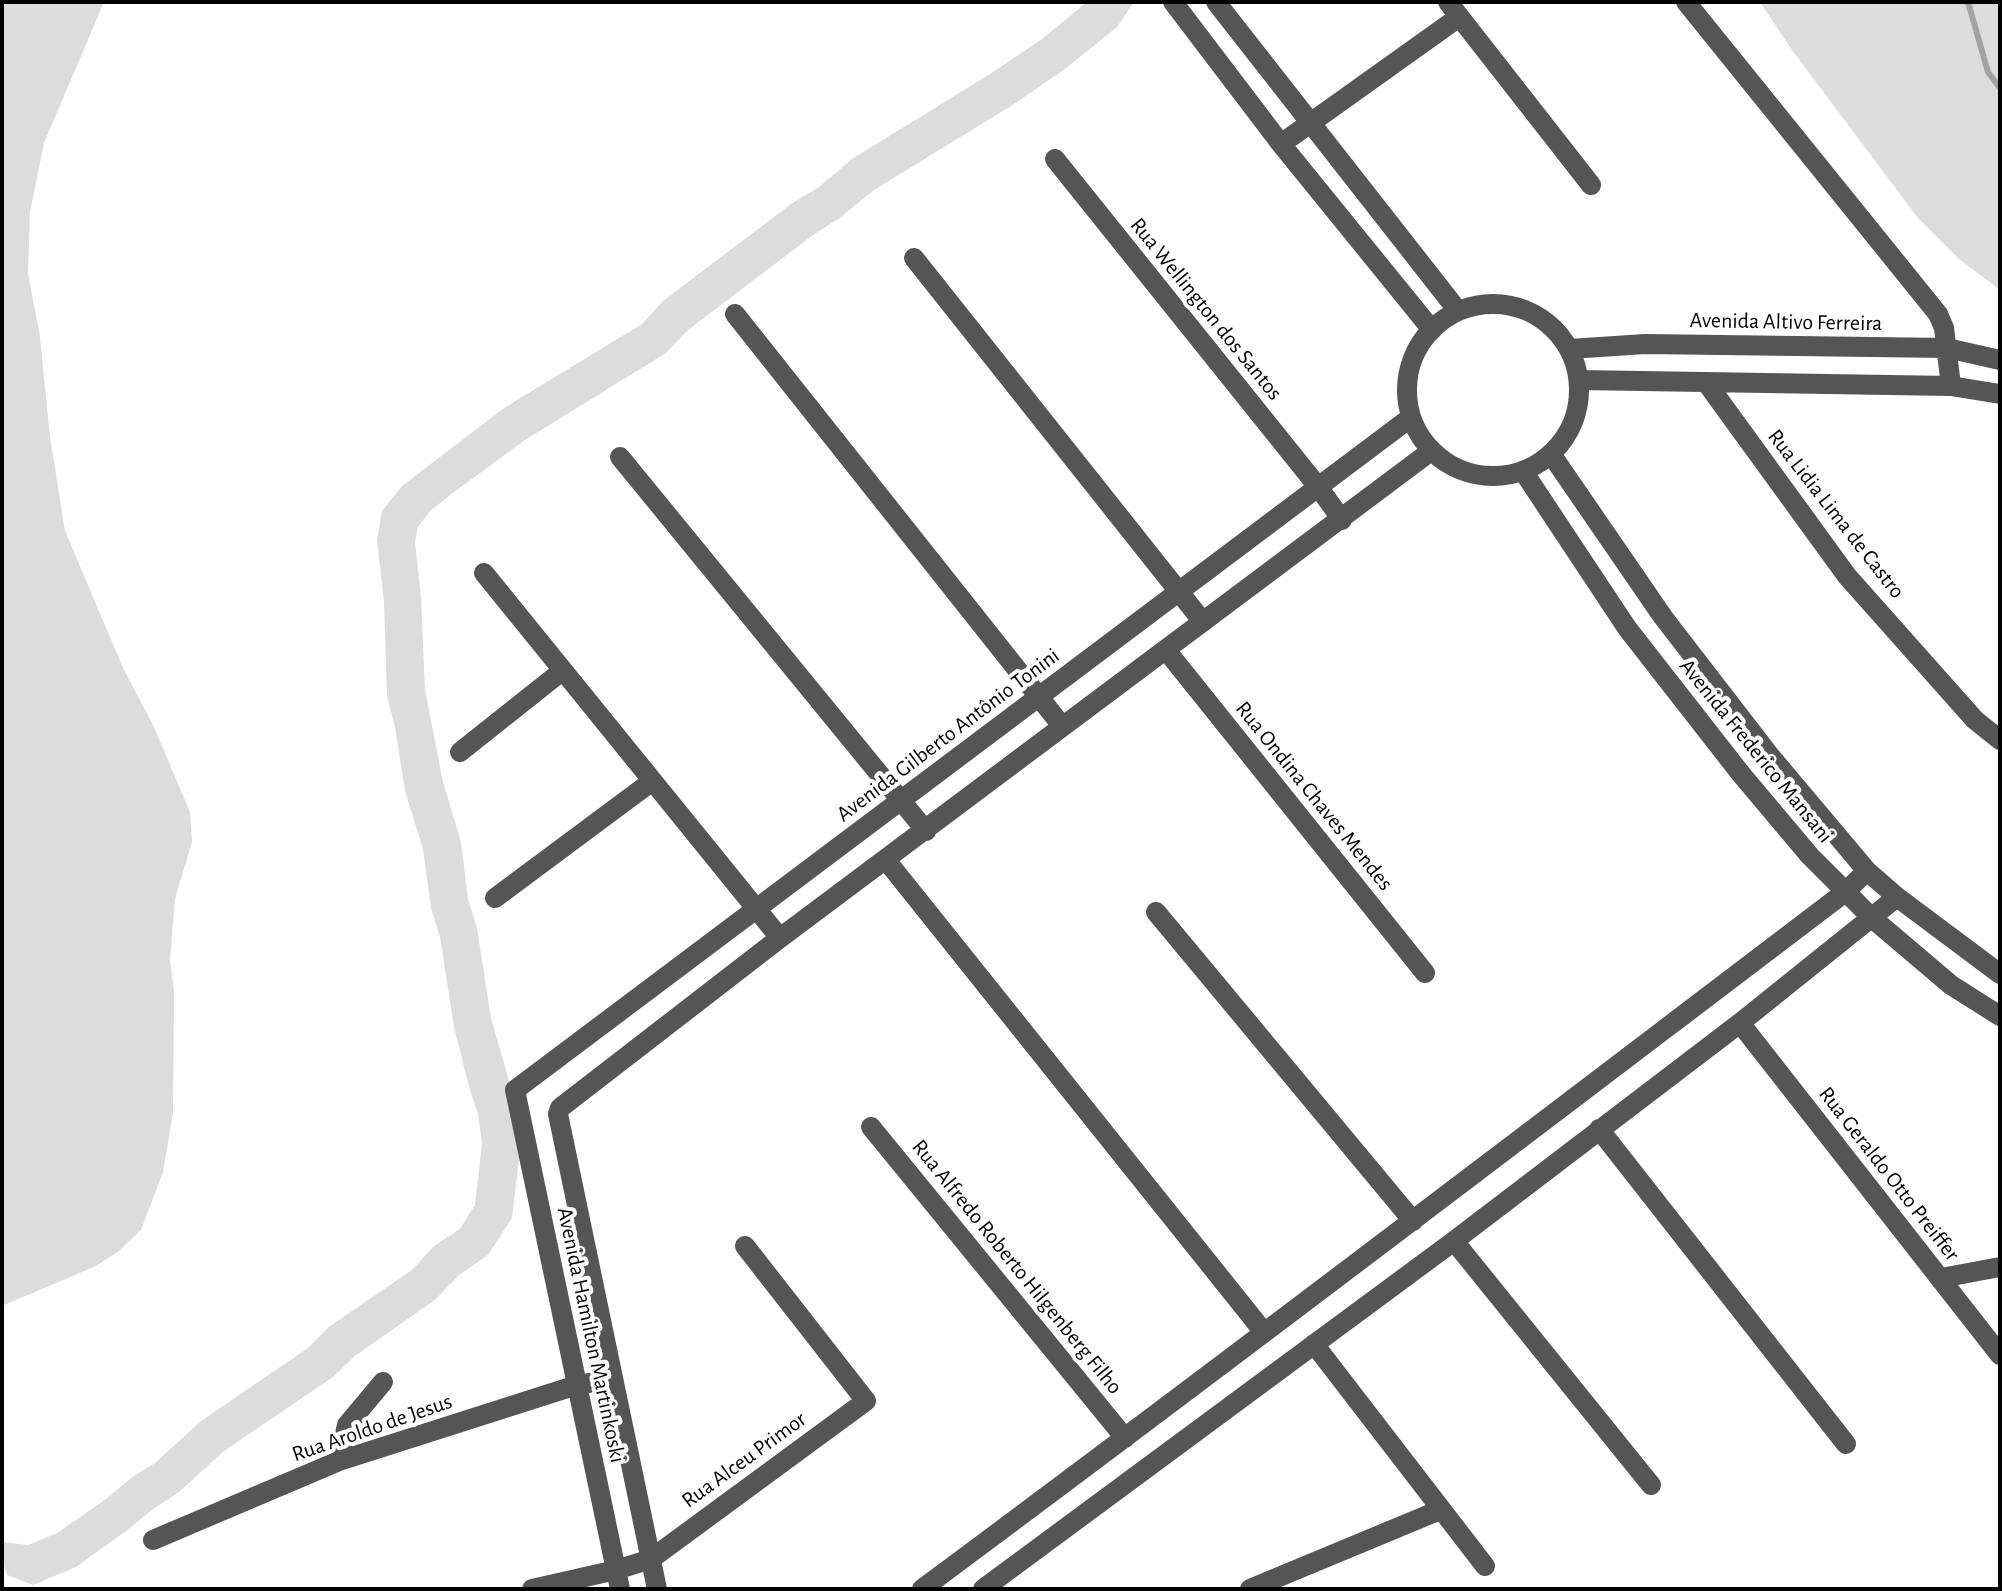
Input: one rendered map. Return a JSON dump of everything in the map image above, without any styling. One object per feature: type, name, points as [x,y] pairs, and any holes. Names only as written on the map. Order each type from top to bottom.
[{"type":"street","points":[[1173,2],[1281,144],[1432,330]]},
{"type":"street","points":[[1216,2],[1458,311]]},
{"type":"street","points":[[1686,2],[1938,314],[1947,348],[1951,386]]},
{"type":"street","points":[[1281,144],[1454,10],[1591,185]]},
{"type":"street","name":"Rua Wellington dos Santos","points":[[1055,159],[1342,520]]},
{"type":"street","points":[[914,258],[1203,622]]},
{"type":"street","points":[[1489,304],[1521,309],[1549,324],[1570,349],[1579,380],[1580,397],[1571,428],[1551,454],[1523,471],[1508,476],[1477,476],[1448,465],[1431,451],[1416,432],[1410,418],[1406,387],[1408,371],[1421,342],[1458,311],[1489,304]]},
{"type":"street","points":[[735,314],[1062,726]]},
{"type":"street","name":"Avenida Altivo Ferreira","points":[[1570,349],[1645,344],[1947,348],[2000,360]]},
{"type":"street","points":[[1579,380],[1951,386],[2000,394]]},
{"type":"street","name":"Rua Lidia Lima de Castro","points":[[1706,382],[1847,576],[1975,720],[2000,740]]},
{"type":"street","name":"Avenida Gilberto Antônio Tonini","points":[[515,1090],[1410,418]]},
{"type":"street","points":[[484,573],[780,938],[1431,451]]},
{"type":"street","name":"Avenida Frederico Mansani","points":[[1551,454],[1663,617],[1771,757],[1867,871],[2000,974]]},
{"type":"street","points":[[620,457],[926,831]]},
{"type":"street","name":"Avenida Frederico Mansani","points":[[1523,471],[1627,628],[1741,774],[1844,893],[1951,985],[2000,1016]]},
{"type":"street","name":"Rua Ondina Chaves Mendes","points":[[1166,650],[1425,973]]},
{"type":"street","points":[[460,752],[562,671]]},
{"type":"street","points":[[495,898],[651,782]]},
{"type":"street","points":[[886,860],[1263,1331]]},
{"type":"street","points":[[922,1589],[1413,1221],[1844,893],[1867,871]]},
{"type":"street","points":[[983,1589],[1454,1241],[1740,1023],[1897,897]]},
{"type":"street","points":[[1156,912],[1413,1221]]},
{"type":"street","name":"Avenida Hamilton Martinkoski","points":[[657,1589],[558,1114],[564,1103],[780,938]]},
{"type":"street","name":"Rua Geraldo Otto Preiffer","points":[[1740,1023],[2000,1355]]},
{"type":"street","name":"Avenida Hamilton Martinkoski","points":[[515,1090],[618,1579]]},
{"type":"street","name":"Rua Alfredo Roberto Hilgenberg Filho","points":[[871,1127],[1125,1438]]},
{"type":"street","points":[[1599,1129],[1846,1444]]},
{"type":"street","points":[[1454,1241],[1651,1485]]},
{"type":"street","name":"Rua Alceu Primor","points":[[532,1589],[618,1579],[651,1559],[866,1401],[745,1246]]},
{"type":"street","points":[[1941,1278],[2000,1267]]},
{"type":"street","points":[[1314,1344],[1485,1566]]},
{"type":"street","name":"Rua Aroldo de Jesus","points":[[153,1540],[339,1461],[577,1385],[613,1379]]},
{"type":"street","points":[[339,1461],[347,1425],[383,1382]]},
{"type":"street","points":[[1250,1589],[1440,1510]]},
{"type":"shaded area","points":[[2,2],[104,2],[44,143],[30,212],[28,273],[40,337],[50,437],[65,531],[124,670],[153,725],[190,812],[192,842],[175,899],[170,960],[174,991],[173,1113],[163,1172],[141,1230],[119,1251],[96,1266],[2,1306]]},
{"type":"shaded area","points":[[1087,2],[1134,2],[1117,27],[1065,69],[874,190],[688,330],[666,353],[525,440],[429,512],[418,527],[415,542],[425,690],[443,782],[461,842],[468,899],[477,928],[491,1018],[516,1105],[521,1142],[512,1218],[488,1255],[459,1275],[436,1299],[355,1356],[333,1377],[224,1451],[179,1492],[76,1567],[33,1585],[7,1575],[2,1542],[28,1545],[57,1533],[106,1499],[155,1463],[201,1421],[308,1348],[330,1326],[412,1270],[434,1246],[460,1229],[475,1205],[482,1143],[478,1114],[454,1027],[423,849],[405,791],[387,696],[384,602],[377,541],[382,511],[402,486],[504,408],[642,324],[663,301],[791,204],[819,187],[852,159],[990,74],[1042,39]]},
{"type":"shaded area","points":[[1760,2],[2000,2],[2000,290],[1959,259],[1918,218],[1792,50]]},
{"type":"waterway","points":[[1968,2],[1988,72],[2000,88]]}]
